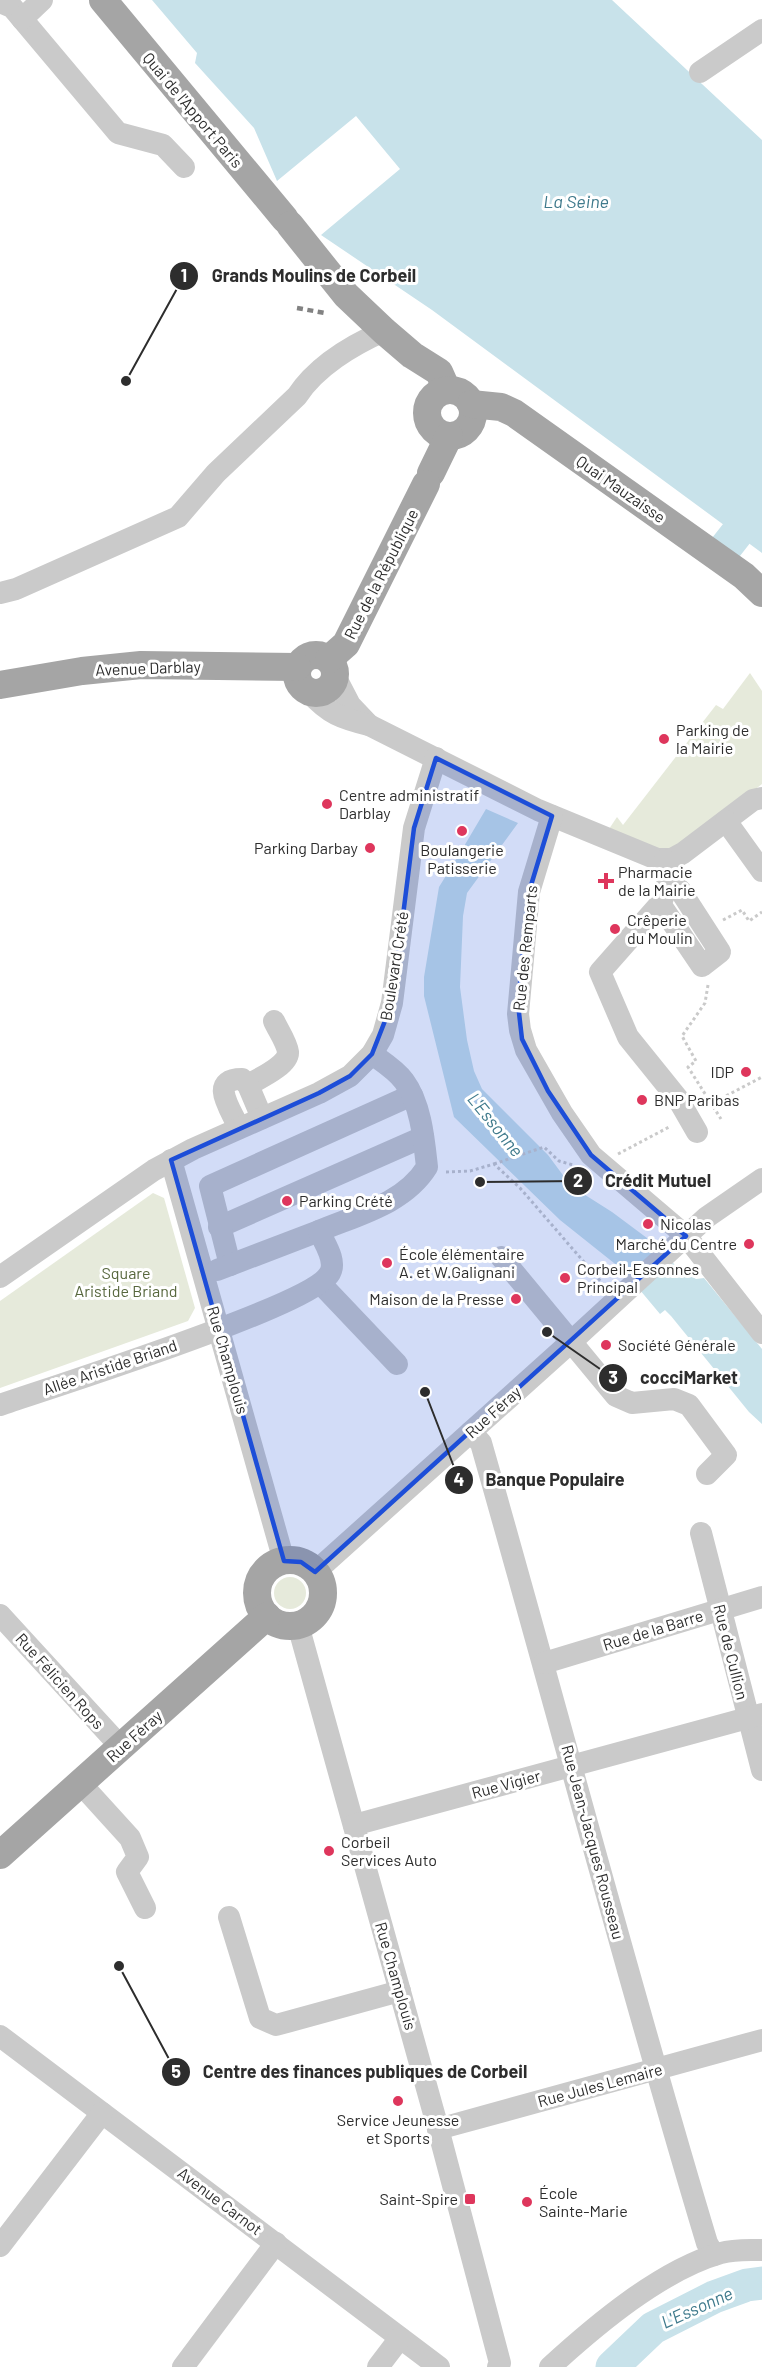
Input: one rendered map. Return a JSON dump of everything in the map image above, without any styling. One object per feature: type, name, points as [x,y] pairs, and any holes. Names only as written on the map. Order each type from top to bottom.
[{"type":"main road","name":"Quai de l'Apport Paris","points":[[103,0],[346,295],[412,355],[439,372],[450,398]]},
{"type":"main road","points":[[450,398],[473,411],[469,426],[456,435],[448,436],[431,426],[427,413],[450,398]]},
{"type":"main road","name":"Quai Mauzaisse","points":[[450,398],[501,407],[514,413],[744,576],[762,593]]},
{"type":"main road","name":"Rue de la République","points":[[332,668],[429,479],[448,436]]},
{"type":"main road","name":"Avenue Darblay","points":[[0,686],[82,671],[141,665],[303,680],[301,660],[315,654],[332,668]]},
{"type":"main road","points":[[284,1561],[302,1562],[315,1572],[323,1589],[323,1599],[314,1615],[298,1625],[281,1625],[267,1616],[258,1598],[261,1578],[267,1570],[284,1561]]},
{"type":"main road","name":"Rue Féray","points":[[0,1855],[267,1616]]},
{"type":"street","points":[[22,19],[42,0]]},
{"type":"street","points":[[0,2],[12,7],[118,133],[163,145],[184,167]]},
{"type":"street","points":[[700,72],[762,30]]},
{"type":"street","points":[[0,592],[16,589],[178,517],[216,472],[297,396],[314,392],[369,354],[384,331]]},
{"type":"street","points":[[332,668],[350,705],[369,725]]},
{"type":"street","points":[[303,680],[324,708],[340,717],[369,725],[552,816],[649,857],[672,859],[753,800],[762,798]]},
{"type":"street","name":"Boulevard Crété","points":[[171,1160],[337,1083],[360,1067],[372,1054],[383,1035],[390,1011],[413,834],[436,758]]},
{"type":"street","name":"Rue des Remparts","points":[[552,816],[529,892],[518,1023],[526,1050],[548,1091],[591,1155],[686,1236],[762,1333]]},
{"type":"street","points":[[726,821],[762,871]]},
{"type":"street","points":[[665,860],[668,871],[663,895],[602,969],[601,976],[628,1037],[678,1099],[697,1132]]},
{"type":"street","points":[[680,890],[720,952],[702,966],[663,895],[680,890]]},
{"type":"street","points":[[248,1085],[283,1063],[287,1058],[288,1051],[274,1021]]},
{"type":"street","points":[[204,1275],[378,1207],[402,1194],[417,1182],[426,1167],[423,1137],[412,1095],[405,1081],[372,1054]]},
{"type":"street","points":[[239,1128],[223,1089],[226,1083],[233,1079],[242,1079],[248,1085],[262,1118]]},
{"type":"street","points":[[230,1265],[210,1186],[412,1095]]},
{"type":"street","points":[[219,1227],[423,1137]]},
{"type":"street","points":[[0,1277],[171,1160]]},
{"type":"street","name":"Rue Champlouis","points":[[171,1160],[284,1561]]},
{"type":"street","name":"Rue Féray","points":[[315,1572],[686,1236],[708,1217],[762,1179]]},
{"type":"street","points":[[319,1230],[332,1260],[330,1274],[321,1284],[397,1364]]},
{"type":"street","points":[[501,1257],[616,1396],[632,1403],[674,1399],[689,1405],[726,1455],[708,1474]]},
{"type":"street","name":"Allée Aristide Briand","points":[[0,1405],[219,1330],[321,1284]]},
{"type":"street","name":"Rue Jean-Jacques Rousseau","points":[[471,1432],[481,1443],[544,1663],[655,2070],[707,2243],[714,2255]]},
{"type":"street","name":"Rue de Cullion","points":[[701,1533],[721,1610],[755,1716],[762,1770]]},
{"type":"street","name":"Rue de la Barre","points":[[544,1663],[762,1597]]},
{"type":"street","name":"Rue Félicien Rops","points":[[0,1615],[121,1747]]},
{"type":"street","name":"Rue Champlouis","points":[[298,1625],[438,2129],[500,2366]]},
{"type":"street","name":"Rue Vigier","points":[[354,1825],[755,1716]]},
{"type":"street","points":[[81,1784],[130,1838],[138,1857],[128,1872],[145,1908]]},
{"type":"street","points":[[229,1917],[260,2018],[267,2022],[276,2025],[400,1991]]},
{"type":"street","name":"Avenue Carnot","points":[[0,2036],[439,2367]]},
{"type":"street","name":"Rue Jules Lemaire","points":[[438,2129],[762,2040]]},
{"type":"street","points":[[0,2246],[102,2113]]},
{"type":"street","points":[[183,2367],[276,2243]]},
{"type":"street","points":[[550,2367],[599,2323],[688,2266],[714,2255],[737,2250],[762,2250]]},
{"type":"street","points":[[378,2367],[400,2338]]},
{"type":"path","points":[[706,929],[742,910],[749,921],[762,912]]},
{"type":"path","points":[[702,966],[708,990],[705,1003],[682,1036],[696,1061],[688,1067],[721,1119]]},
{"type":"path","points":[[426,1167],[444,1172],[470,1171],[544,1147],[559,1161],[568,1165],[574,1165],[591,1155]]},
{"type":"path","points":[[494,1164],[520,1188],[616,1300]]},
{"type":"highlighted area","points":[[436,758],[552,816],[529,892],[518,1004],[522,1039],[548,1091],[591,1155],[686,1236],[315,1572],[301,1562],[284,1561],[171,1160],[319,1093],[350,1076],[372,1054],[392,1003],[414,828]]},
{"type":"green space","points":[[750,673],[762,691],[762,784],[677,850],[653,850],[609,829],[617,817],[623,825],[716,705],[723,709]]},
{"type":"green space","name":"Square Aristide Briand","points":[[153,1193],[164,1198],[195,1308],[188,1321],[0,1388],[0,1301]]},
{"type":"green space","points":[[290,1577],[301,1582],[306,1593],[301,1604],[290,1609],[279,1604],[274,1593],[279,1582]]},
{"type":"water","name":"La Seine","points":[[152,0],[612,0],[762,140],[762,553],[432,310],[321,235],[400,169],[356,116],[277,181],[254,128],[195,63],[197,53]]},
{"type":"water","points":[[486,809],[518,823],[467,893],[463,916],[460,987],[467,1040],[474,1071],[482,1089],[548,1155],[571,1186],[612,1212],[655,1244],[677,1267],[696,1279],[704,1278],[762,1349],[762,1424],[749,1412],[665,1310],[660,1314],[624,1271],[560,1220],[454,1117],[424,996],[424,977],[439,887],[457,858],[463,854],[460,853]]},
{"type":"waterway","name":"L'Essonne","points":[[726,547],[762,501]]},
{"type":"waterway","name":"L'Essonne","points":[[612,2367],[653,2328],[714,2297],[747,2285],[762,2283]]},
{"type":"railway","points":[[297,308],[325,313]]},
{"type":"place","name":"Grands Moulins de Corbeil","points":[[126,381]]},
{"type":"place","name":"Parking de la Mairie","points":[[664,739]]},
{"type":"place","name":"Centre administratif Darblay","points":[[327,804]]},
{"type":"place","name":"Boulangerie Patisserie","points":[[462,831]]},
{"type":"place","name":"Parking Darbay","points":[[370,848]]},
{"type":"place","name":"Pharmacie de la Mairie","points":[[606,881]]},
{"type":"place","name":"Crêperie du Moulin","points":[[615,929]]},
{"type":"place","name":"IDP","points":[[746,1072]]},
{"type":"place","name":"BNP Paribas","points":[[642,1100]]},
{"type":"place","name":"Crédit Mutuel","points":[[480,1182]]},
{"type":"place","name":"Parking Crété","points":[[287,1201]]},
{"type":"place","name":"Nicolas","points":[[648,1224]]},
{"type":"place","name":"Marché du Centre","points":[[749,1244]]},
{"type":"place","name":"École élémentaire A. et W.Galignani","points":[[387,1263]]},
{"type":"place","name":"Corbeil-Essonnes Principal","points":[[565,1278]]},
{"type":"place","name":"Maison de la Presse","points":[[516,1299]]},
{"type":"place","name":"cocciMarket","points":[[547,1332]]},
{"type":"place","name":"Société Générale","points":[[606,1345]]},
{"type":"place","name":"Banque Populaire","points":[[425,1392]]},
{"type":"place","name":"Corbeil Services Auto","points":[[329,1851]]},
{"type":"place","name":"Centre des finances publiques de Corbeil","points":[[119,1966]]},
{"type":"place","name":"Service Jeunesse et Sports","points":[[398,2101]]},
{"type":"place","name":"Saint-Spire","points":[[470,2199]]},
{"type":"place","name":"École Sainte-Marie","points":[[527,2202]]}]
